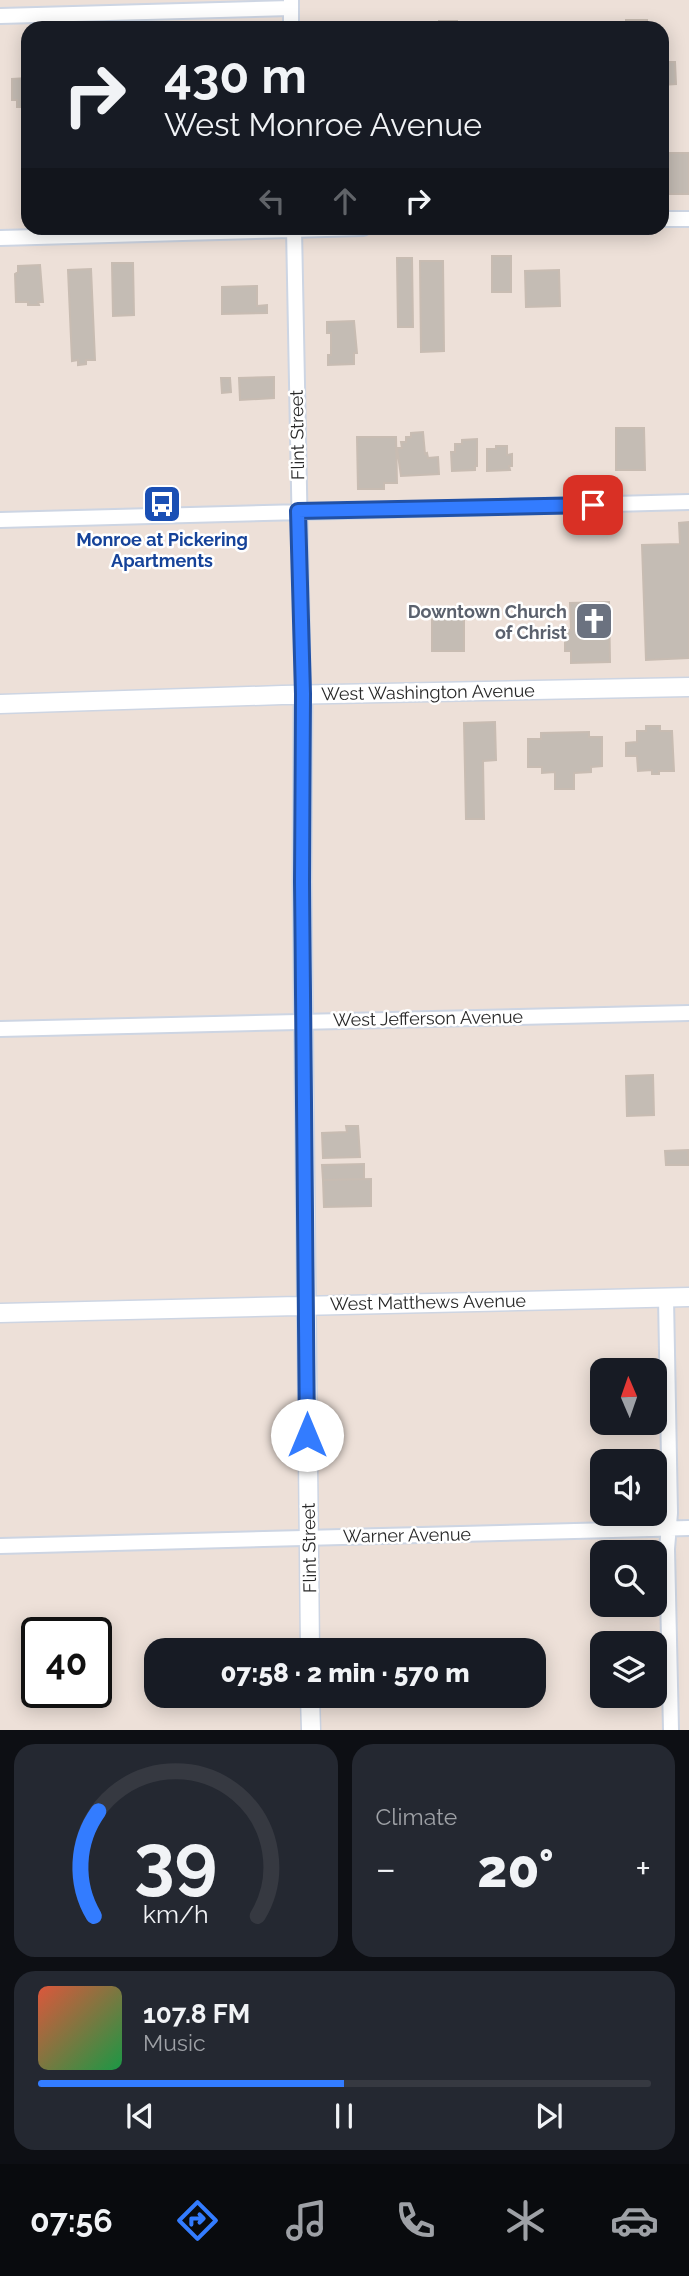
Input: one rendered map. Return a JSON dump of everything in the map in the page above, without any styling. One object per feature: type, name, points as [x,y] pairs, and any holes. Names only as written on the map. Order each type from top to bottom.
[{"type":"street","points":[[0,16],[291,4]]},
{"type":"street","points":[[669,219],[689,219]]},
{"type":"street","points":[[0,238],[88,235]]},
{"type":"street","name":"Flint Street","points":[[294,235],[303,694],[302,882],[310,1638]]},
{"type":"street","points":[[0,520],[689,502]]},
{"type":"street","name":"West Washington Avenue","points":[[0,704],[303,694],[689,687]]},
{"type":"street","name":"West Jefferson Avenue","points":[[0,1029],[689,1013]]},
{"type":"street","name":"West Matthews Avenue","points":[[0,1313],[689,1297]]},
{"type":"street","points":[[666,1298],[671,1730]]},
{"type":"street","name":"Warner Avenue","points":[[0,1546],[689,1528]]},
{"type":"street","points":[[310,1708],[311,1730]]},
{"type":"building","points":[[669,62],[675,62],[676,84],[669,84]]},
{"type":"building","points":[[21,78],[21,107],[17,107],[17,100],[12,100],[12,79]]},
{"type":"building","points":[[669,153],[689,153],[689,194],[669,194]]},
{"type":"building","points":[[492,256],[511,256],[511,292],[492,292]]},
{"type":"building","points":[[397,258],[412,258],[413,327],[398,327]]},
{"type":"building","points":[[420,261],[443,261],[444,351],[421,352]]},
{"type":"building","points":[[112,263],[133,263],[134,315],[113,316]]},
{"type":"building","points":[[40,265],[43,302],[38,302],[39,305],[28,305],[28,302],[16,302],[15,274],[18,272],[18,266]]},
{"type":"building","points":[[91,269],[95,360],[86,360],[86,364],[78,365],[78,360],[72,361],[68,270]]},
{"type":"building","points":[[559,270],[560,306],[526,307],[525,271]]},
{"type":"building","points":[[257,286],[257,306],[267,305],[267,313],[222,314],[222,287]]},
{"type":"building","points":[[354,321],[357,353],[354,353],[354,364],[328,365],[331,333],[327,333],[327,322]]},
{"type":"building","points":[[274,377],[274,398],[240,400],[239,378]]},
{"type":"building","points":[[221,378],[230,378],[231,392],[222,393]]},
{"type":"building","points":[[616,428],[644,428],[645,470],[616,470]]},
{"type":"building","points":[[423,432],[425,454],[427,453],[428,458],[438,457],[439,474],[401,476],[397,448],[402,448],[401,442],[406,442],[406,437],[411,437],[411,433]]},
{"type":"building","points":[[357,437],[396,437],[397,483],[384,483],[384,489],[358,489]]},
{"type":"building","points":[[477,439],[475,470],[452,471],[451,452],[455,452],[455,444],[462,444],[462,440]]},
{"type":"building","points":[[496,446],[507,446],[507,455],[512,454],[510,470],[487,471],[487,449],[496,449]]},
{"type":"building","points":[[689,522],[689,658],[646,660],[642,545],[680,544],[679,523]]},
{"type":"building","points":[[609,602],[610,662],[571,663],[571,651],[565,651],[565,630],[571,630],[570,603]]},
{"type":"building","points":[[432,613],[464,613],[464,651],[432,651]]},
{"type":"building","points":[[495,722],[496,760],[483,761],[484,819],[466,819],[464,723]]},
{"type":"building","points":[[646,726],[660,726],[660,731],[672,731],[674,771],[652,774],[652,770],[638,771],[637,756],[626,756],[626,743],[637,742],[637,731],[646,731]]},
{"type":"building","points":[[589,732],[589,737],[602,737],[602,766],[591,767],[591,772],[574,773],[574,789],[555,789],[555,772],[542,773],[542,767],[528,767],[528,739],[541,739],[541,733]]},
{"type":"building","points":[[653,1075],[654,1115],[627,1116],[626,1076]]},
{"type":"building","points":[[346,1126],[358,1126],[360,1157],[323,1158],[322,1133],[347,1132]]},
{"type":"building","points":[[688,1150],[689,1165],[666,1165],[665,1151]]},
{"type":"building","points":[[364,1164],[364,1179],[323,1180],[322,1165]]},
{"type":"building","points":[[371,1179],[371,1206],[324,1207],[323,1180]]},
{"type":"place","name":"Monroe at Pickering Apartments","points":[[162,504]]},
{"type":"place","name":"Downtown Church of Christ","points":[[594,621]]},
{"type":"route","points":[[307,1435],[303,694],[298,511],[593,505]]}]
